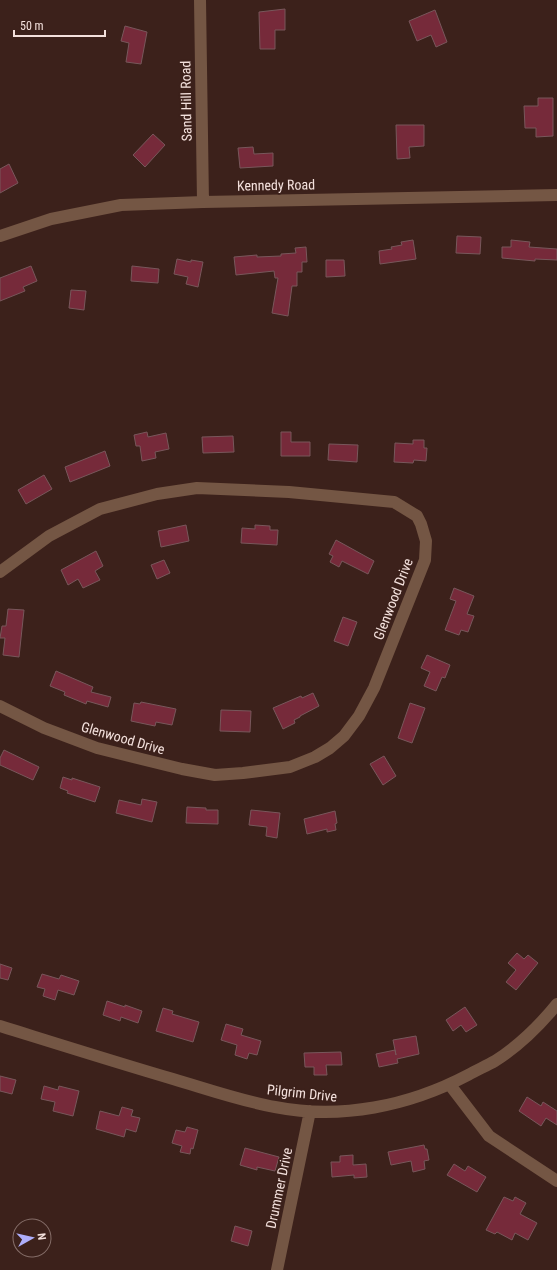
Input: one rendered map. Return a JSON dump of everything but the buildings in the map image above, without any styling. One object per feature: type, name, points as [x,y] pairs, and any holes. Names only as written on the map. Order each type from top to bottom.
[{"type":"street","name":"Sand Hill Road","points":[[200,0],[203,202]]},
{"type":"street","name":"Kennedy Road","points":[[0,236],[51,219],[121,205],[557,195]]},
{"type":"street","name":"Glenwood Drive","points":[[0,572],[49,536],[100,509],[156,494],[197,488],[289,492],[394,502],[417,516],[426,541],[425,560],[374,688],[359,716],[344,736],[330,748],[315,757],[290,767],[215,775],[182,770],[97,748],[44,728],[0,706]]},
{"type":"street","name":"Pilgrim Drive","points":[[0,1026],[142,1070],[276,1108],[342,1112],[366,1110],[394,1104],[450,1085],[496,1060],[523,1039],[546,1018],[557,1004]]},
{"type":"street","points":[[450,1085],[489,1136],[557,1181]]},
{"type":"street","name":"Drummer Drive","points":[[277,1270],[310,1111]]}]
